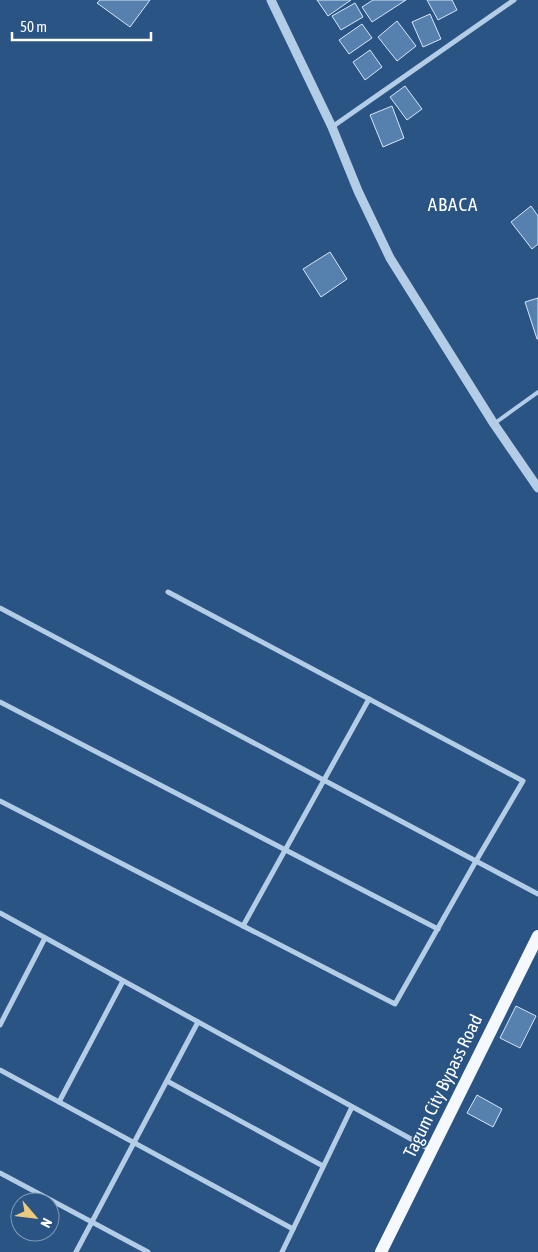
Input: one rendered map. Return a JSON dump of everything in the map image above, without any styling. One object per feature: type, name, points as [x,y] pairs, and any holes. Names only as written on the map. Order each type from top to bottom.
[{"type":"main road","name":"Tagum City Bypass Road","points":[[381,1252],[538,936]]},
{"type":"street","points":[[271,0],[332,126],[358,192],[390,258],[494,424],[538,488]]},
{"type":"street","points":[[332,126],[514,0]]},
{"type":"street","points":[[0,801],[395,1004],[523,781],[168,592]]},
{"type":"street","points":[[0,608],[538,894]]},
{"type":"street","points":[[243,926],[369,699]]},
{"type":"street","points":[[0,702],[438,930]]},
{"type":"street","points":[[0,913],[431,1150]]},
{"type":"street","points":[[0,1025],[45,938]]},
{"type":"street","points":[[59,1102],[123,981]]},
{"type":"street","points":[[76,1252],[198,1022]]},
{"type":"street","points":[[0,1070],[293,1229]]},
{"type":"street","points":[[167,1081],[324,1166]]},
{"type":"street","points":[[282,1252],[352,1107]]},
{"type":"street","points":[[0,1173],[148,1252]]},
{"type":"lane","points":[[494,424],[538,392]]},
{"type":"building","points":[[100,0],[150,0],[130,27],[97,3]]},
{"type":"building","points":[[317,0],[351,0],[328,16]]},
{"type":"building","points":[[373,0],[406,0],[372,22],[362,7]]},
{"type":"building","points":[[427,0],[452,0],[457,10],[438,20]]},
{"type":"building","points":[[355,3],[363,17],[341,30],[332,16]]},
{"type":"building","points":[[430,14],[441,39],[423,47],[412,22]]},
{"type":"building","points":[[397,21],[416,46],[397,61],[378,37]]},
{"type":"building","points":[[362,24],[372,38],[349,54],[339,40]]},
{"type":"building","points":[[370,50],[382,67],[365,80],[353,62]]},
{"type":"building","points":[[405,86],[422,109],[407,120],[390,97]]},
{"type":"building","points":[[392,106],[404,138],[383,147],[370,115]]},
{"type":"building","points":[[531,206],[538,216],[538,244],[532,249],[511,222]]},
{"type":"building","points":[[330,252],[347,279],[321,297],[303,269]]},
{"type":"building","points":[[538,298],[538,339],[537,339],[525,302]]},
{"type":"building","points":[[516,1006],[536,1016],[520,1048],[500,1038]]},
{"type":"building","points":[[477,1095],[502,1109],[493,1127],[467,1113]]},
{"type":"district","name":"ABACA","points":[[453,204]]}]
